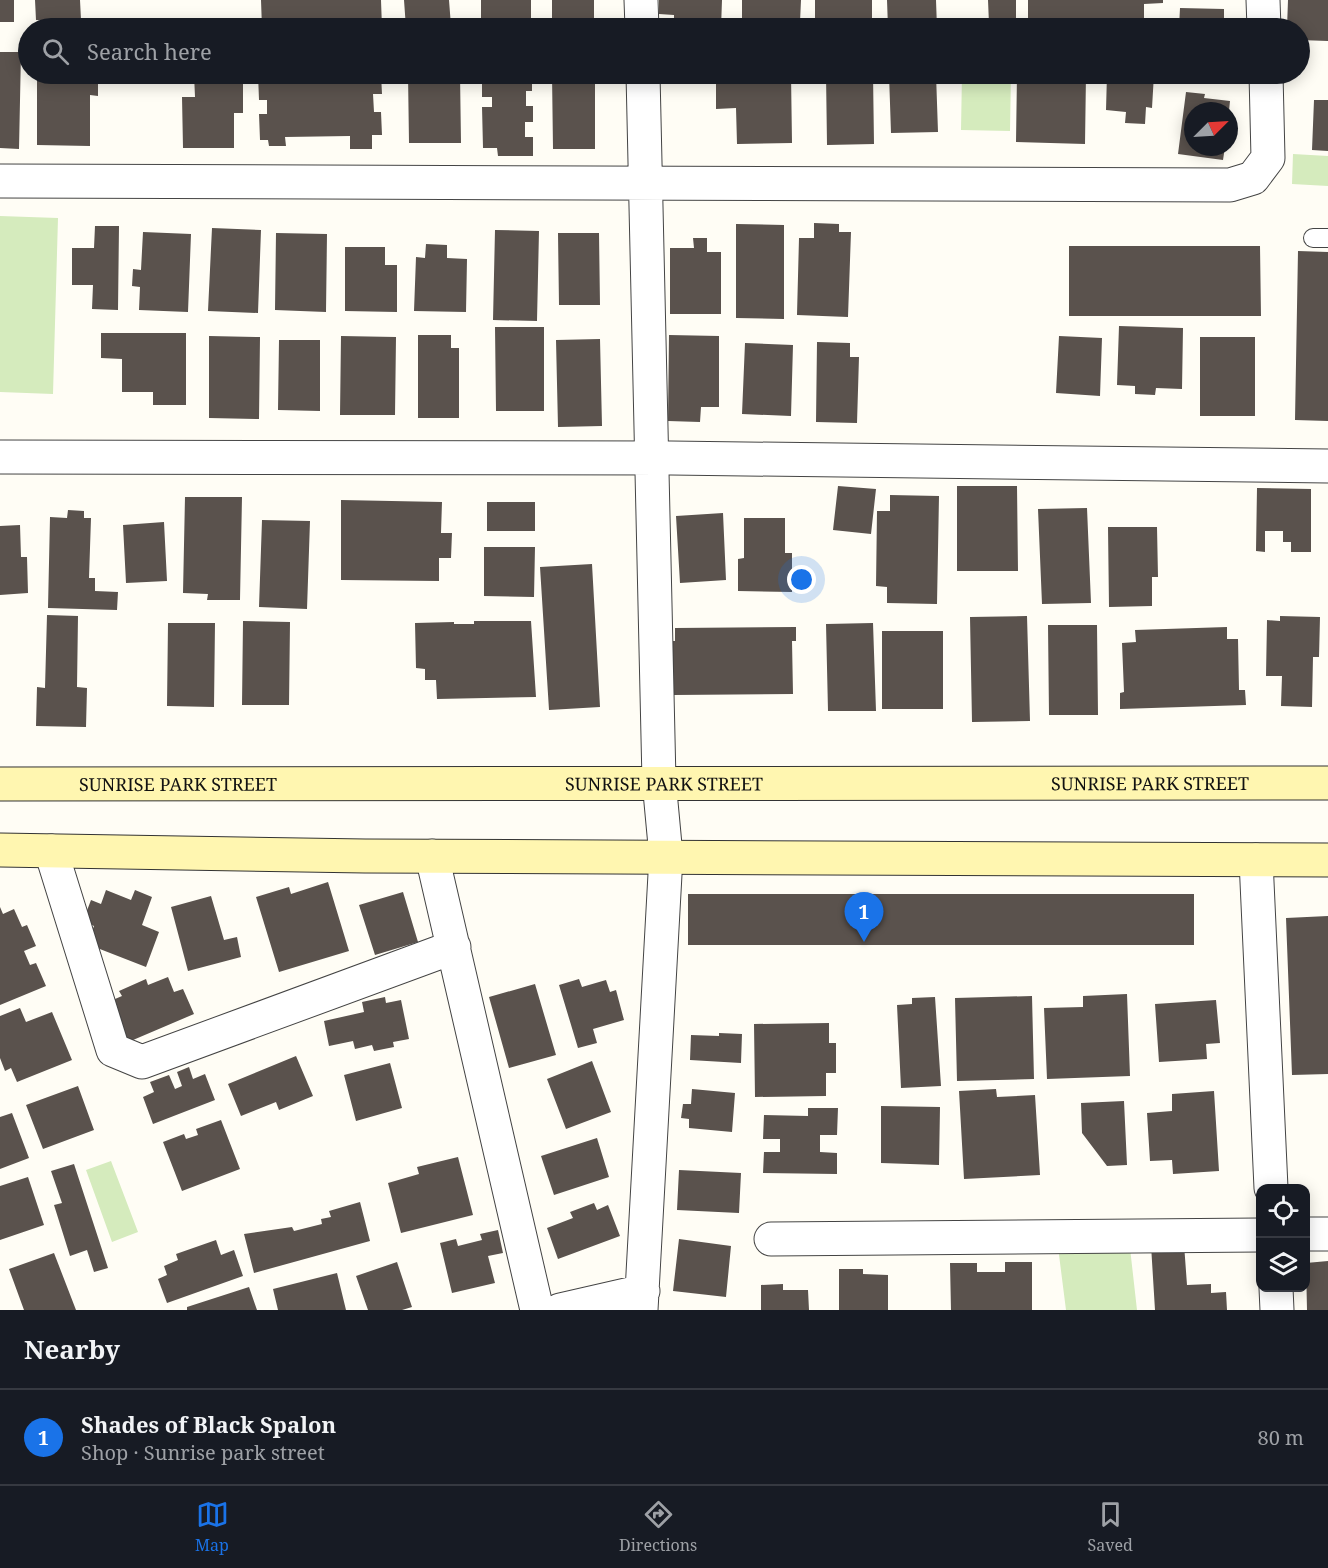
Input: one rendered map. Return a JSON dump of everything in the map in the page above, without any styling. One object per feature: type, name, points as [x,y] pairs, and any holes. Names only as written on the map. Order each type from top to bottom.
[{"type":"main road","name":"SUNRISE PARK STREET","points":[[0,784],[658,781],[1328,783]]},
{"type":"main road","points":[[0,850],[432,856],[1328,860]]},
{"type":"street","points":[[641,0],[642,18]]},
{"type":"street","points":[[1263,0],[1264,18]]},
{"type":"street","points":[[560,1310],[642,1300],[666,856],[658,781],[643,84]]},
{"type":"street","points":[[0,181],[1230,185],[1253,178],[1268,158],[1266,84]]},
{"type":"street","points":[[0,457],[652,458],[1328,466]]},
{"type":"street","points":[[51,851],[113,1050],[142,1062],[454,947]]},
{"type":"street","points":[[432,856],[537,1310]]},
{"type":"street","points":[[1256,860],[1271,1184]]},
{"type":"street","points":[[1310,1234],[1328,1234]]},
{"type":"street","points":[[771,1239],[1256,1235]]},
{"type":"street","points":[[1276,1292],[1277,1310]]},
{"type":"green space","points":[[962,84],[1011,84],[1010,131],[961,130]]},
{"type":"green space","points":[[1293,154],[1328,156],[1328,186],[1292,184]]},
{"type":"green space","points":[[0,216],[58,218],[53,394],[0,392]]},
{"type":"green space","points":[[111,1161],[138,1232],[112,1242],[86,1170]]},
{"type":"green space","points":[[1129,1239],[1137,1310],[1066,1310],[1058,1247]]},
{"type":"building","points":[[0,0],[14,0],[14,22],[0,22]]},
{"type":"building","points":[[35,0],[80,0],[81,18],[36,18]]},
{"type":"building","points":[[261,0],[381,0],[382,18],[262,18]]},
{"type":"building","points":[[404,0],[449,0],[450,18],[405,18]]},
{"type":"building","points":[[481,0],[531,0],[531,18],[481,18]]},
{"type":"building","points":[[552,0],[594,0],[594,18],[552,18]]},
{"type":"building","points":[[659,0],[722,0],[721,18],[674,18],[674,15],[659,14]]},
{"type":"building","points":[[742,0],[801,0],[800,18],[742,18]]},
{"type":"building","points":[[815,0],[872,0],[872,18],[815,18]]},
{"type":"building","points":[[887,0],[936,0],[937,18],[888,18]]},
{"type":"building","points":[[988,0],[1016,0],[1016,18],[989,18]]},
{"type":"building","points":[[1028,0],[1163,0],[1163,3],[1144,4],[1144,18],[1028,18]]},
{"type":"building","points":[[1288,0],[1328,0],[1328,41],[1310,40],[1310,18],[1287,18]]},
{"type":"building","points":[[1180,8],[1224,9],[1224,18],[1180,18]]},
{"type":"building","points":[[0,52],[18,52],[18,84],[20,84],[19,149],[0,148]]},
{"type":"building","points":[[37,84],[98,84],[98,96],[90,95],[90,146],[37,145]]},
{"type":"building","points":[[194,84],[243,84],[243,113],[234,113],[234,148],[183,148],[182,97],[195,97]]},
{"type":"building","points":[[258,84],[382,84],[382,94],[373,94],[374,112],[381,112],[382,135],[372,135],[372,149],[350,149],[350,136],[285,137],[286,146],[269,146],[268,140],[260,140],[259,114],[267,114],[267,100],[259,100]]},
{"type":"building","points":[[408,84],[460,84],[461,143],[409,143]]},
{"type":"building","points":[[482,84],[532,84],[532,91],[526,91],[526,106],[533,106],[533,122],[525,122],[525,137],[533,137],[533,156],[498,156],[497,148],[483,148],[482,107],[492,107],[492,97],[482,97]]},
{"type":"building","points":[[552,84],[595,84],[595,149],[553,149]]},
{"type":"building","points":[[716,84],[791,84],[792,143],[737,144],[736,108],[716,109]]},
{"type":"building","points":[[826,84],[873,84],[874,144],[827,145]]},
{"type":"building","points":[[889,84],[936,84],[938,132],[891,133]]},
{"type":"building","points":[[1017,84],[1086,84],[1085,144],[1016,142]]},
{"type":"building","points":[[1107,84],[1153,84],[1152,108],[1146,107],[1145,124],[1125,123],[1126,112],[1106,110]]},
{"type":"building","points":[[1186,92],[1205,94],[1204,98],[1230,101],[1230,102],[1185,102]]},
{"type":"building","points":[[1314,100],[1328,100],[1328,151],[1312,150]]},
{"type":"building","points":[[1184,108],[1184,155],[1178,154]]},
{"type":"building","points":[[1193,156],[1224,156],[1223,160]]},
{"type":"building","points":[[814,223],[839,224],[839,232],[851,232],[848,317],[797,315],[799,238],[814,238]]},
{"type":"building","points":[[736,224],[784,225],[784,319],[736,318]]},
{"type":"building","points":[[95,226],[119,226],[118,310],[92,309],[93,285],[72,285],[72,248],[94,248]]},
{"type":"building","points":[[212,228],[261,230],[258,313],[208,311]]},
{"type":"building","points":[[495,230],[539,231],[537,321],[493,320]]},
{"type":"building","points":[[143,232],[191,234],[188,312],[139,310],[140,287],[132,286],[133,269],[141,270]]},
{"type":"building","points":[[276,233],[327,234],[326,312],[275,310]]},
{"type":"building","points":[[558,233],[599,233],[600,305],[559,305]]},
{"type":"building","points":[[693,238],[707,238],[707,252],[721,252],[721,314],[670,314],[670,248],[694,248]]},
{"type":"building","points":[[426,244],[447,245],[447,258],[467,259],[466,312],[414,311],[416,257],[425,258]]},
{"type":"building","points":[[1069,246],[1260,246],[1261,316],[1069,316]]},
{"type":"building","points":[[345,247],[385,247],[385,265],[397,265],[397,312],[345,311]]},
{"type":"building","points":[[1298,251],[1328,252],[1328,421],[1295,420]]},
{"type":"building","points":[[1119,326],[1183,328],[1182,389],[1156,388],[1155,395],[1135,394],[1135,386],[1117,385]]},
{"type":"building","points":[[495,327],[544,327],[544,411],[496,411]]},
{"type":"building","points":[[101,333],[186,333],[186,405],[153,405],[153,392],[122,392],[122,359],[101,358]]},
{"type":"building","points":[[418,335],[451,335],[451,348],[459,348],[459,418],[418,418]]},
{"type":"building","points":[[669,335],[719,336],[719,407],[701,407],[700,422],[668,421]]},
{"type":"building","points":[[209,336],[260,337],[259,419],[209,418]]},
{"type":"building","points":[[341,336],[396,337],[395,415],[340,415]]},
{"type":"building","points":[[1059,336],[1102,338],[1100,396],[1056,393]]},
{"type":"building","points":[[1200,337],[1255,337],[1255,416],[1200,416]]},
{"type":"building","points":[[600,339],[602,426],[558,427],[556,340]]},
{"type":"building","points":[[279,340],[320,340],[320,411],[278,410]]},
{"type":"building","points":[[817,342],[850,343],[850,357],[859,357],[857,423],[816,422]]},
{"type":"building","points":[[745,343],[793,345],[791,416],[742,414]]},
{"type":"building","points":[[838,486],[876,489],[871,534],[833,530]]},
{"type":"building","points":[[957,486],[1017,486],[1018,571],[957,571]]},
{"type":"building","points":[[1257,488],[1311,489],[1311,552],[1291,552],[1291,542],[1283,542],[1283,531],[1265,531],[1265,552],[1256,551]]},
{"type":"building","points":[[890,495],[939,496],[937,604],[887,603],[887,587],[876,586],[877,511],[890,511]]},
{"type":"building","points":[[185,497],[242,497],[240,600],[207,600],[208,594],[183,593]]},
{"type":"building","points":[[341,500],[442,502],[441,533],[452,533],[451,558],[439,558],[439,581],[341,580]]},
{"type":"building","points":[[487,502],[535,502],[535,531],[487,531]]},
{"type":"building","points":[[1087,508],[1091,603],[1042,604],[1038,509]]},
{"type":"building","points":[[68,510],[84,511],[84,518],[91,518],[89,578],[95,578],[95,591],[118,592],[117,610],[48,608],[50,517],[67,518]]},
{"type":"building","points":[[723,513],[726,580],[680,583],[676,516]]},
{"type":"building","points":[[744,518],[785,518],[785,553],[792,553],[792,592],[738,591],[738,559],[744,558]]},
{"type":"building","points":[[262,520],[310,521],[307,609],[259,607]]},
{"type":"building","points":[[164,522],[167,581],[126,583],[123,525]]},
{"type":"building","points":[[20,525],[21,557],[27,557],[28,593],[0,595],[0,526]]},
{"type":"building","points":[[1108,527],[1157,527],[1158,577],[1152,577],[1152,606],[1109,607]]},
{"type":"building","points":[[484,547],[535,547],[534,597],[484,596]]},
{"type":"building","points":[[592,564],[600,707],[549,710],[540,567]]},
{"type":"building","points":[[47,615],[78,616],[77,687],[87,688],[86,727],[36,726],[37,687],[45,688]]},
{"type":"building","points":[[1027,616],[1030,721],[972,722],[970,617]]},
{"type":"building","points":[[1280,616],[1320,617],[1319,657],[1313,657],[1312,707],[1281,706],[1282,676],[1266,676],[1267,620],[1280,621]]},
{"type":"building","points":[[243,621],[290,622],[289,705],[242,705]]},
{"type":"building","points":[[474,621],[531,621],[536,697],[437,699],[436,680],[425,680],[425,669],[416,668],[415,623],[474,624]]},
{"type":"building","points":[[168,623],[215,623],[214,707],[167,706]]},
{"type":"building","points":[[873,623],[876,711],[828,711],[826,624]]},
{"type":"building","points":[[1048,625],[1097,625],[1098,715],[1049,715]]},
{"type":"building","points":[[796,627],[796,641],[792,641],[793,694],[673,695],[675,628]]},
{"type":"building","points":[[1227,627],[1227,639],[1238,639],[1239,690],[1245,690],[1246,705],[1120,709],[1120,693],[1124,692],[1122,643],[1136,642],[1135,630]]},
{"type":"building","points":[[882,631],[943,631],[943,709],[882,709]]},
{"type":"building","points":[[328,882],[349,951],[279,972],[256,897],[289,887],[291,894]]},
{"type":"building","points":[[106,890],[131,900],[135,890],[152,897],[142,925],[159,932],[146,967],[87,944],[94,926],[83,921],[91,900],[101,904]]},
{"type":"building","points":[[403,892],[418,942],[375,955],[359,905]]},
{"type":"building","points":[[688,894],[1194,894],[1194,945],[688,945]]},
{"type":"building","points":[[211,896],[224,940],[237,937],[241,957],[188,971],[171,907]]},
{"type":"building","points":[[0,907],[3,914],[14,909],[22,927],[27,925],[36,946],[24,951],[30,965],[36,963],[46,986],[0,1005]]},
{"type":"building","points":[[1328,916],[1328,1074],[1292,1075],[1286,918]]},
{"type":"building","points":[[168,977],[174,992],[183,989],[194,1014],[126,1043],[108,1002],[122,996],[119,991],[146,979],[148,985]]},
{"type":"building","points":[[579,979],[582,987],[606,980],[610,992],[616,990],[624,1020],[593,1029],[597,1043],[578,1048],[559,985]]},
{"type":"building","points":[[535,984],[556,1055],[509,1068],[489,997]]},
{"type":"building","points":[[1127,994],[1130,1076],[1047,1079],[1044,1008],[1083,1007],[1083,996]]},
{"type":"building","points":[[1032,996],[1034,1079],[957,1081],[955,998]]},
{"type":"building","points":[[385,997],[386,1003],[401,1000],[409,1039],[393,1042],[394,1047],[374,1051],[372,1045],[355,1049],[353,1041],[329,1046],[324,1021],[364,1012],[362,1002]]},
{"type":"building","points":[[935,997],[941,1086],[901,1088],[897,1005],[912,1004],[912,998]]},
{"type":"building","points":[[1216,1000],[1220,1043],[1206,1044],[1207,1059],[1159,1062],[1155,1004]]},
{"type":"building","points":[[20,1008],[26,1022],[52,1012],[72,1060],[17,1082],[11,1068],[5,1071],[0,1058],[0,1016]]},
{"type":"building","points":[[829,1023],[829,1043],[836,1043],[836,1073],[826,1073],[826,1096],[755,1097],[754,1024]]},
{"type":"building","points":[[719,1033],[742,1034],[741,1063],[690,1060],[691,1035],[719,1036]]},
{"type":"building","points":[[296,1056],[313,1096],[279,1110],[276,1102],[241,1116],[228,1084]]},
{"type":"building","points":[[592,1061],[611,1112],[566,1129],[547,1079]]},
{"type":"building","points":[[390,1063],[402,1108],[356,1121],[344,1075]]},
{"type":"building","points":[[189,1067],[193,1079],[205,1074],[215,1100],[153,1124],[143,1097],[154,1092],[150,1082],[169,1075],[175,1089],[182,1086],[177,1072]]},
{"type":"building","points":[[78,1086],[94,1130],[43,1149],[26,1105]]},
{"type":"building","points":[[692,1089],[735,1093],[732,1132],[689,1128],[689,1119],[681,1118],[683,1104],[691,1104]]},
{"type":"building","points":[[996,1089],[997,1097],[1035,1095],[1040,1175],[964,1179],[959,1091]]},
{"type":"building","points":[[1214,1091],[1219,1171],[1173,1174],[1172,1160],[1150,1161],[1147,1113],[1172,1111],[1172,1094]]},
{"type":"building","points":[[1124,1101],[1127,1165],[1107,1166],[1082,1133],[1081,1103]]},
{"type":"building","points":[[881,1106],[940,1107],[939,1165],[881,1163]]},
{"type":"building","points":[[808,1108],[838,1108],[837,1135],[820,1135],[820,1152],[837,1153],[837,1174],[763,1173],[764,1152],[780,1152],[780,1139],[763,1139],[764,1115],[808,1116]]},
{"type":"building","points":[[12,1113],[29,1158],[0,1169],[0,1117]]},
{"type":"building","points":[[221,1120],[240,1169],[182,1191],[163,1142],[184,1134],[186,1139],[198,1135],[196,1129]]},
{"type":"building","points":[[597,1138],[609,1177],[554,1195],[541,1156]]},
{"type":"building","points":[[458,1157],[473,1215],[401,1233],[388,1183],[419,1174],[417,1167]]},
{"type":"building","points":[[74,1164],[108,1268],[94,1272],[87,1250],[70,1256],[54,1205],[62,1203],[51,1171]]},
{"type":"building","points":[[679,1170],[741,1173],[739,1213],[677,1210]]},
{"type":"building","points":[[28,1177],[44,1225],[0,1240],[0,1186]]},
{"type":"building","points":[[360,1202],[370,1241],[254,1273],[244,1234],[292,1227],[294,1231],[322,1224],[321,1219],[331,1217],[329,1211]]},
{"type":"building","points":[[594,1203],[597,1210],[608,1205],[620,1236],[558,1259],[547,1228],[573,1218],[570,1212]]},
{"type":"building","points":[[498,1230],[503,1253],[488,1256],[495,1283],[452,1293],[440,1243],[456,1239],[458,1246],[482,1240],[480,1234]]},
{"type":"building","points":[[679,1239],[731,1246],[726,1297],[673,1291]]},
{"type":"building","points":[[216,1240],[221,1255],[234,1250],[243,1276],[167,1303],[158,1279],[167,1275],[164,1266],[178,1260],[176,1254]]},
{"type":"building","points":[[1184,1244],[1187,1285],[1211,1284],[1211,1293],[1226,1292],[1227,1310],[1155,1310],[1151,1245]]},
{"type":"building","points":[[54,1253],[76,1310],[24,1310],[9,1269]]},
{"type":"building","points":[[1328,1261],[1328,1310],[1307,1310],[1307,1292],[1310,1292],[1310,1263]]},
{"type":"building","points":[[397,1262],[412,1307],[402,1310],[368,1310],[356,1276]]},
{"type":"building","points":[[1005,1262],[1032,1262],[1032,1310],[951,1310],[950,1263],[977,1263],[977,1272],[1005,1272]]},
{"type":"building","points":[[839,1269],[863,1269],[863,1274],[888,1275],[888,1310],[839,1310]]},
{"type":"building","points":[[337,1273],[346,1310],[278,1310],[273,1289]]},
{"type":"building","points":[[783,1284],[783,1290],[808,1290],[809,1310],[761,1310],[761,1285]]},
{"type":"building","points":[[249,1287],[257,1310],[187,1310],[187,1307]]},
{"type":"place","name":"Shades of Black Spalon","points":[[864,942]]}]
